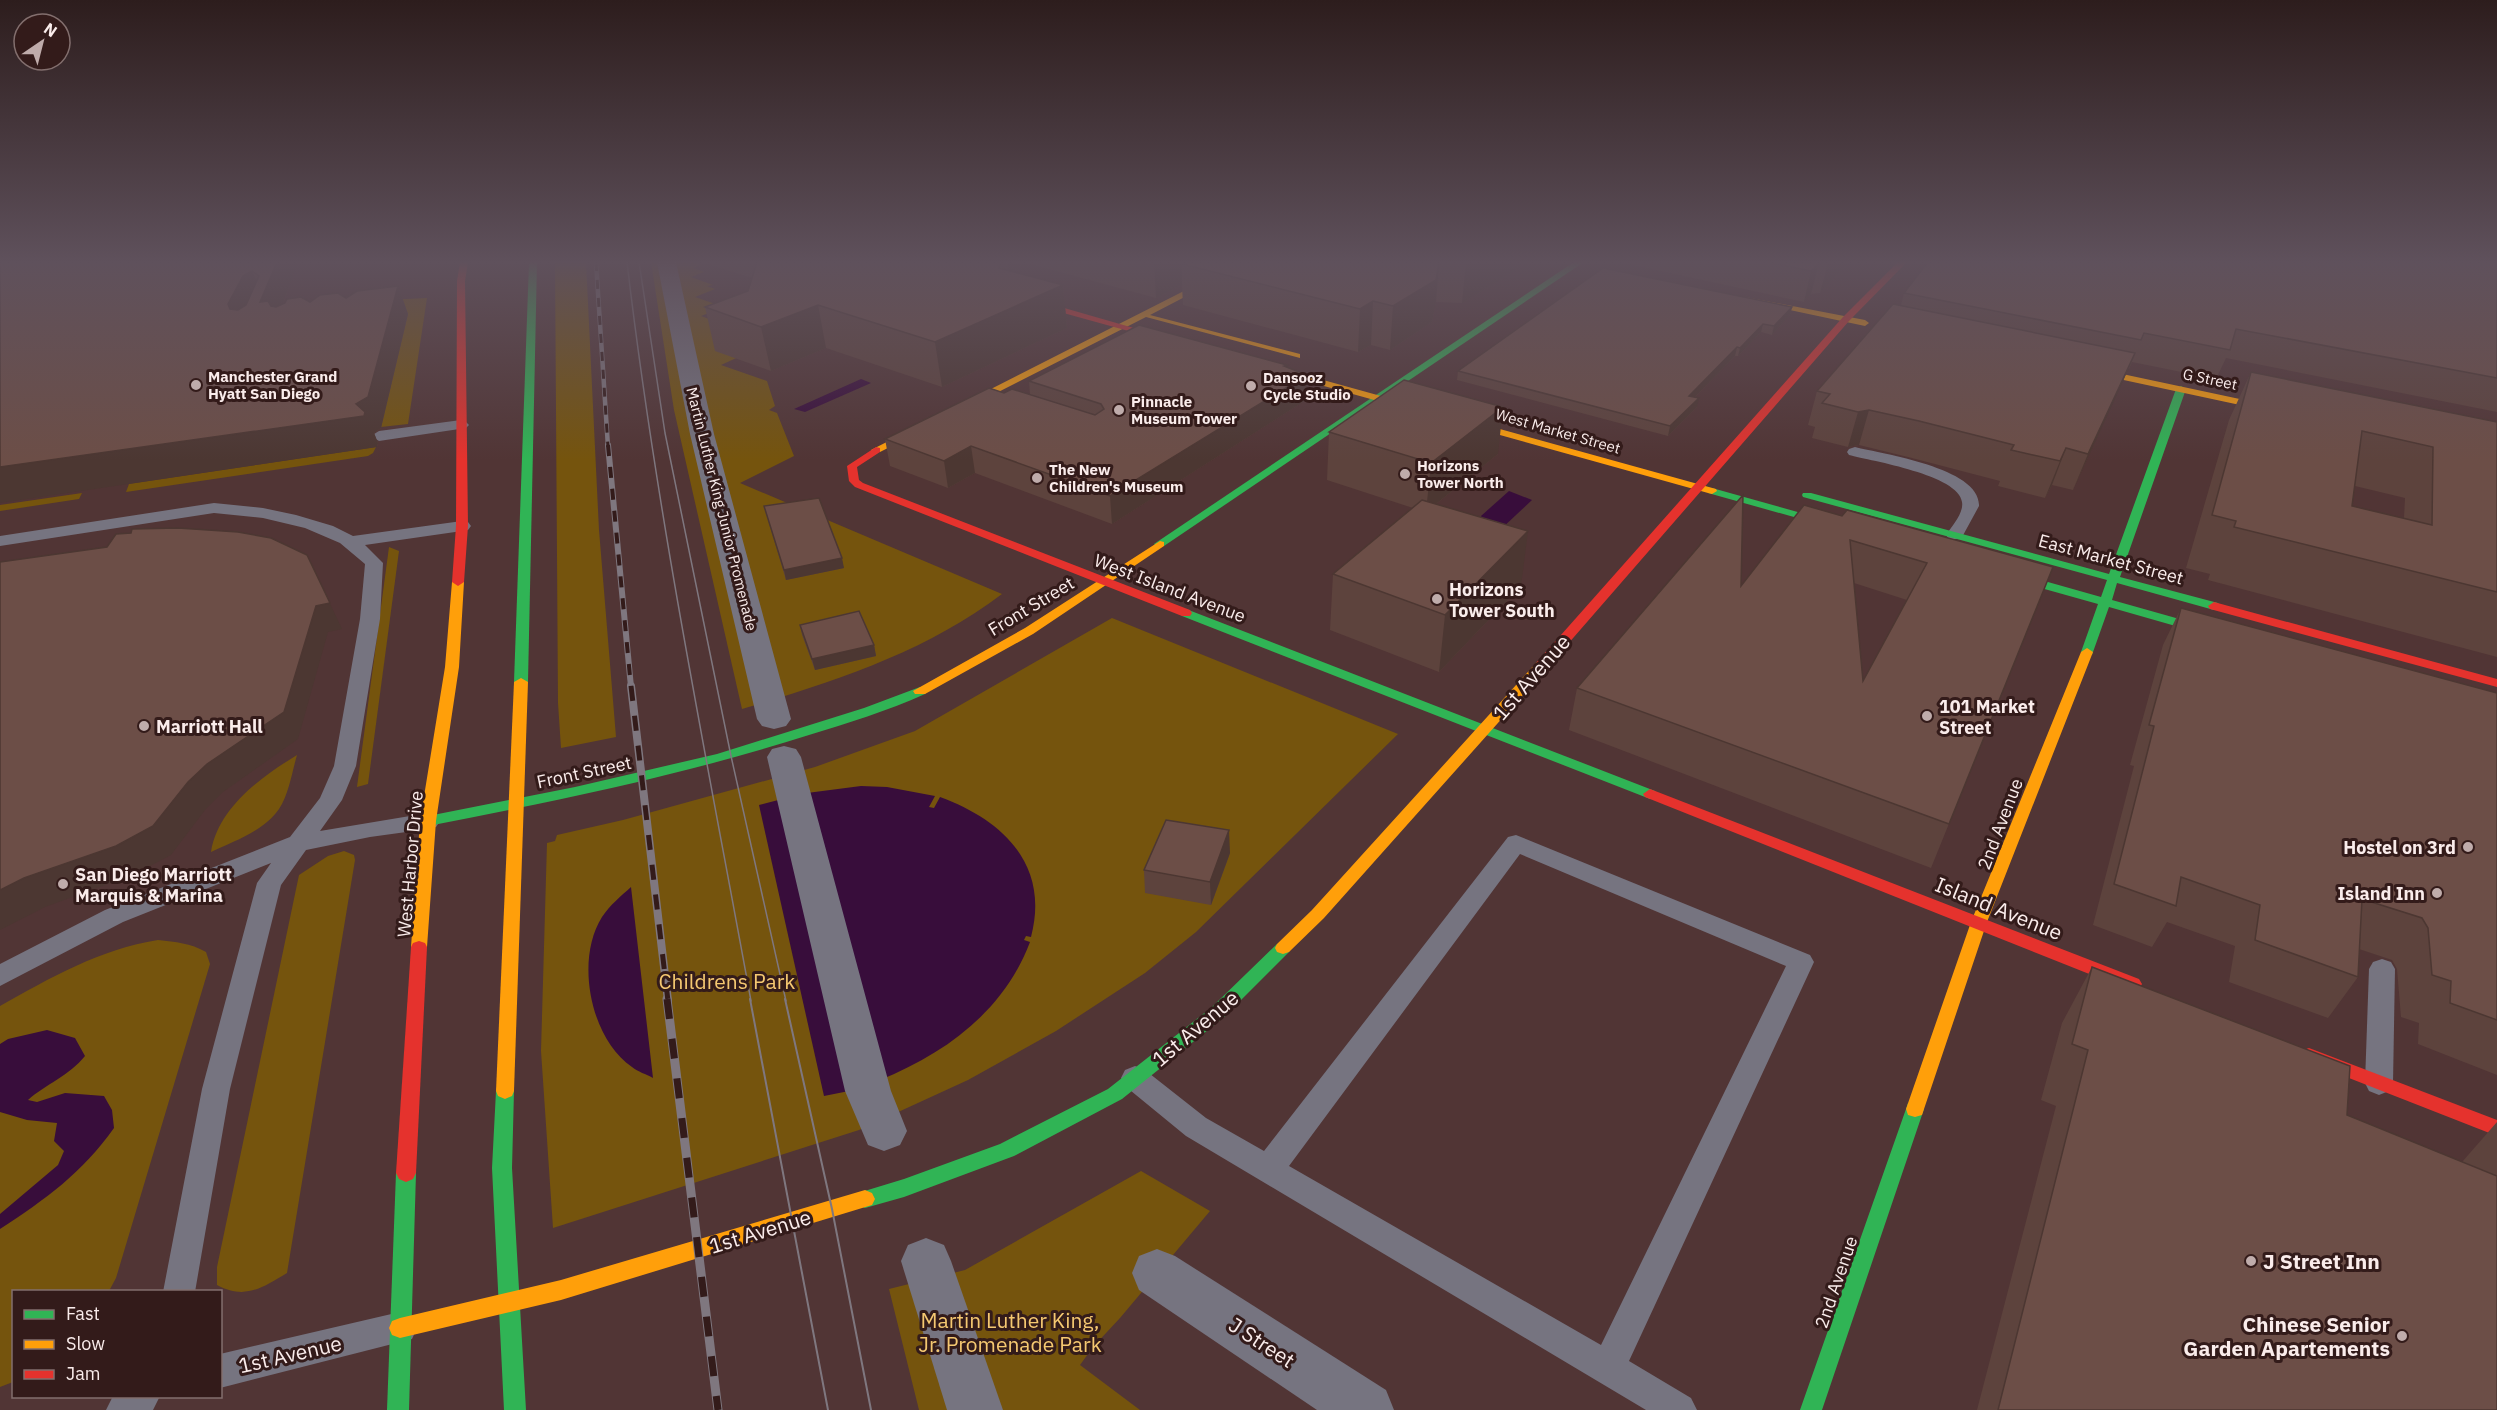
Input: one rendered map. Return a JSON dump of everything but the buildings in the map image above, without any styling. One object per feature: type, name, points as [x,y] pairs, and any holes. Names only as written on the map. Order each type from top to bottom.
[{"type":"main road","name":"West Harbor Drive","points":[[398,1404],[409,1100],[428,821],[453,667],[462,526],[461,328]]},
{"type":"main road","points":[[515,1410],[502,1168],[514,805],[524,590],[530,328]]},
{"type":"main road","points":[[981,396],[1121,328]]},
{"type":"main road","points":[[1126,328],[1190,345]]},
{"type":"main road","points":[[1192,328],[1309,360]]},
{"type":"main road","name":"Front Street","points":[[428,821],[626,783],[706,763],[780,741],[909,696],[977,660],[1106,582],[1210,509],[1484,328]]},
{"type":"main road","name":"1st Avenue","points":[[400,1328],[593,1281],[904,1188],[1007,1150],[1115,1094],[1218,1012],[1318,914],[1698,488],[1720,471],[1839,328]]},
{"type":"main road","name":"West Market Street","points":[[1247,362],[1698,488]]},
{"type":"main road","name":"G Street","points":[[2066,365],[2292,413]]},
{"type":"main road","points":[[1382,379],[1417,389]]},
{"type":"main road","name":"2nd Avenue","points":[[1811,1410],[1979,922],[2106,602],[2181,389]]},
{"type":"main road","name":"West Island Avenue","points":[[981,396],[867,454],[852,466],[854,481],[859,485],[1484,730]]},
{"type":"main road","points":[[1696,465],[1720,471]]},
{"type":"main road","points":[[1698,488],[1851,531]]},
{"type":"main road","name":"East Market Street","points":[[1794,491],[2497,684]]},
{"type":"main road","points":[[1820,522],[1842,518],[1901,529],[1910,529],[1916,525]]},
{"type":"main road","points":[[1987,568],[2229,637]]},
{"type":"main road","name":"Island Avenue","points":[[1484,730],[2148,990]]},
{"type":"main road","points":[[2291,1048],[2497,1128]]},
{"type":"street","name":"Martin Luther King Junior Promenade","points":[[678,328],[708,460],[774,719]]},
{"type":"street","points":[[784,757],[876,1111]]},
{"type":"street","points":[[926,1261],[975,1410]]},
{"type":"street","name":"J Street","points":[[1157,1274],[1366,1410]]},
{"type":"lane","points":[[981,396],[1003,404]]},
{"type":"lane","points":[[380,436],[461,425]]},
{"type":"lane","points":[[1855,452],[1929,471],[1960,483],[1972,500],[1954,535]]},
{"type":"lane","points":[[0,541],[214,508],[248,511],[313,525],[343,537],[374,563],[370,619],[345,766],[331,800],[269,883],[216,1089],[179,1290]]},
{"type":"lane","points":[[350,543],[462,526]]},
{"type":"lane","points":[[0,976],[114,916],[296,844],[370,829],[428,821]]},
{"type":"lane","points":[[1268,1170],[1516,843],[1801,962],[1608,1368]]},
{"type":"lane","points":[[2379,1083],[2382,969]]},
{"type":"lane","points":[[1135,1078],[1196,1127],[1679,1410]]},
{"type":"lane","name":"1st Avenue","points":[[222,1371],[400,1328]]},
{"type":"lane","points":[[124,1410],[140,1398]]},
{"type":"green space","points":[[384,328],[423,328],[408,424],[381,427]]},
{"type":"green space","points":[[555,328],[589,328],[599,530],[616,737],[561,748],[558,703]]},
{"type":"green space","points":[[661,328],[731,328],[743,355],[721,365],[767,381],[775,406],[769,410],[777,413],[794,456],[740,483],[1002,594],[942,633],[910,649],[844,676],[742,709],[674,410]]},
{"type":"green space","points":[[376,447],[368,456],[126,492],[129,484]]},
{"type":"green space","points":[[82,493],[79,499],[0,511],[0,505]]},
{"type":"green space","points":[[389,547],[399,551],[368,784],[357,787]]},
{"type":"green space","name":"Childrens Park","points":[[1112,618],[1398,734],[1196,932],[1145,973],[1056,1031],[968,1080],[859,1130],[553,1228],[541,1051],[547,843],[555,841],[557,835],[623,820],[815,767],[915,731]]},
{"type":"green space","points":[[297,755],[285,797],[273,817],[248,835],[211,852],[222,821],[243,795],[269,773]]},
{"type":"green space","points":[[344,851],[354,855],[355,860],[287,1273],[253,1290],[236,1292],[217,1285],[217,1267],[299,875],[328,856]]},
{"type":"green space","points":[[158,940],[183,943],[206,952],[210,964],[116,1278],[110,1290],[12,1290],[12,1382],[0,1387],[0,1006],[76,966],[137,944]]},
{"type":"green space","name":"Martin Luther King, Jr. Promenade Park","points":[[1141,1171],[1210,1211],[1080,1365],[1140,1410],[919,1410],[889,1289],[965,1270]]},
{"type":"shaded area","points":[[861,379],[871,383],[805,412],[794,409]]},
{"type":"shaded area","points":[[1509,491],[1532,500],[1500,530],[1483,523],[1481,516]]},
{"type":"shaded area","points":[[861,786],[887,787],[935,796],[929,807],[934,808],[940,797],[983,818],[1001,832],[1016,849],[1027,867],[1034,888],[1035,911],[1031,937],[1026,936],[1024,940],[1030,942],[1019,967],[989,1009],[950,1043],[928,1057],[880,1080],[807,793]]},
{"type":"shaded area","points":[[786,798],[854,1090],[824,1096],[759,805]]},
{"type":"shaded area","points":[[631,887],[653,1078],[632,1067],[618,1054],[597,1018],[591,997],[589,954],[594,935],[602,917]]},
{"type":"shaded area","points":[[47,1030],[75,1038],[85,1056],[72,1069],[28,1100],[37,1102],[65,1093],[104,1096],[112,1110],[114,1128],[76,1172],[33,1207],[0,1229],[0,1214],[58,1165],[64,1151],[54,1141],[57,1123],[27,1120],[0,1112],[0,1044],[8,1039]]},
{"type":"tram line","points":[[635,328],[667,540],[751,1001]]},
{"type":"tram line","points":[[649,328],[665,433],[731,756],[786,1001]]},
{"type":"tram line","points":[[750,999],[828,1410]]},
{"type":"tram line","points":[[785,999],[832,1209],[871,1410]]},
{"type":"railway","points":[[600,328],[608,447]]},
{"type":"railway","points":[[608,445],[631,687]]},
{"type":"railway","points":[[631,686],[668,1001]]},
{"type":"railway","points":[[667,999],[718,1410]]},
{"type":"traffic: fast","points":[[521,682],[531,328]]},
{"type":"traffic: fast","points":[[1160,544],[1482,328]]},
{"type":"traffic: fast","points":[[2087,652],[2181,389]]},
{"type":"traffic: fast","points":[[1712,491],[1840,527]]},
{"type":"traffic: fast","points":[[1807,495],[2214,606]]},
{"type":"traffic: fast","points":[[2002,573],[2218,634]]},
{"type":"traffic: fast","points":[[1186,613],[1650,794]]},
{"type":"traffic: fast","points":[[428,821],[673,770],[769,743],[869,711],[920,691]]},
{"type":"traffic: fast","points":[[865,1199],[904,1188],[1007,1150],[1115,1094],[1218,1012],[1283,948]]},
{"type":"traffic: fast","points":[[505,1091],[502,1168],[515,1410]]},
{"type":"traffic: fast","points":[[1811,1410],[1915,1109]]},
{"type":"traffic: fast","points":[[398,1410],[406,1173]]},
{"type":"traffic: slow","points":[[876,450],[1118,328]]},
{"type":"traffic: slow","points":[[1191,328],[1297,356]]},
{"type":"traffic: slow","points":[[1262,366],[1712,491]]},
{"type":"traffic: slow","points":[[2080,368],[2282,411]]},
{"type":"traffic: slow","points":[[920,691],[1029,631],[1160,544]]},
{"type":"traffic: slow","points":[[419,947],[428,821],[452,667],[458,582]]},
{"type":"traffic: slow","points":[[1915,1109],[1979,922],[2087,652]]},
{"type":"traffic: slow","points":[[1283,948],[1318,914],[1542,665]]},
{"type":"traffic: slow","points":[[505,1091],[521,682]]},
{"type":"traffic: slow","points":[[400,1328],[561,1290],[865,1199]]},
{"type":"traffic: jam","points":[[458,582],[462,526],[461,328]]},
{"type":"traffic: jam","points":[[1127,328],[1175,341]]},
{"type":"traffic: jam","points":[[1542,665],[1838,328]]},
{"type":"traffic: jam","points":[[876,450],[852,466],[854,481],[859,485],[1186,613]]},
{"type":"traffic: jam","points":[[2214,606],[2497,683]]},
{"type":"traffic: jam","points":[[1650,794],[2133,984]]},
{"type":"traffic: jam","points":[[406,1173],[419,947]]},
{"type":"traffic: jam","points":[[2309,1055],[2497,1128]]},
{"type":"place","name":"Manchester Grand Hyatt San Diego","points":[[196,385]]},
{"type":"place","name":"Dansooz Cycle Studio","points":[[1251,386]]},
{"type":"place","name":"Pinnacle Museum Tower","points":[[1119,410]]},
{"type":"place","name":"Horizons Tower North","points":[[1405,474]]},
{"type":"place","name":"The New Children's Museum","points":[[1037,478]]},
{"type":"place","name":"Horizons Tower South","points":[[1437,599]]},
{"type":"place","name":"101 Market Street","points":[[1927,716]]},
{"type":"place","name":"Marriott Hall","points":[[144,726]]},
{"type":"place","name":"Hostel on 3rd","points":[[2468,847]]},
{"type":"place","name":"San Diego Marriott Marquis & Marina","points":[[63,884]]},
{"type":"place","name":"Island Inn","points":[[2437,893]]},
{"type":"place","name":"J Street Inn","points":[[2251,1261]]},
{"type":"place","name":"Chinese Senior Garden Apartements","points":[[2402,1336]]}]
